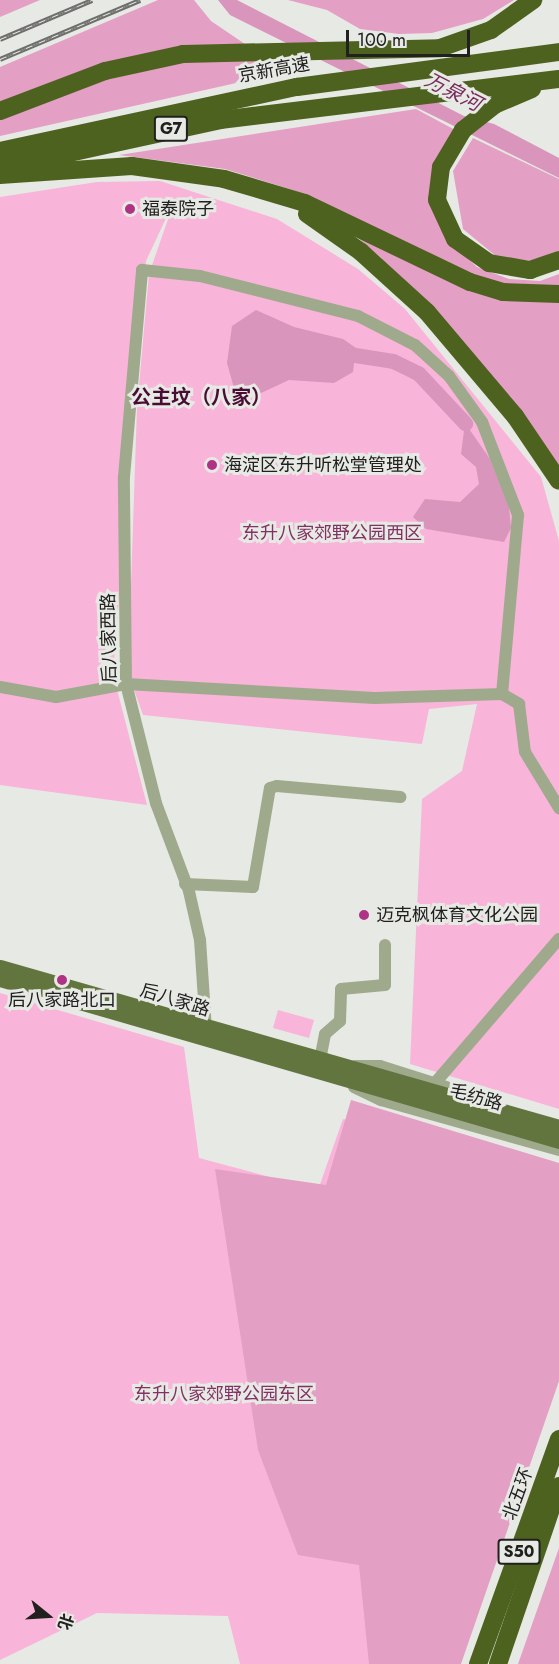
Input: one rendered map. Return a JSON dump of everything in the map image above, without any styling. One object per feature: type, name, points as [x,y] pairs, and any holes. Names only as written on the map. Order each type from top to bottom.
[{"type":"highway","points":[[0,111],[105,71],[200,53],[440,48],[491,30],[533,0]]},
{"type":"highway","name":"京新高速","points":[[0,151],[297,87],[559,52]]},
{"type":"highway","points":[[557,79],[496,104],[463,130],[446,154],[438,179],[440,213],[464,248],[489,263],[517,270],[559,260]]},
{"type":"highway","name":"G7","points":[[0,168],[127,137],[345,104],[557,79]]},
{"type":"highway","points":[[0,175],[132,166],[224,178],[266,191],[360,227],[470,282],[504,292],[559,294]]},
{"type":"highway","points":[[266,191],[361,252],[428,312],[515,416],[559,481]]},
{"type":"highway","name":"北五环","points":[[478,1664],[559,1439]]},
{"type":"highway","name":"北五环","points":[[498,1664],[559,1486]]},
{"type":"main road","name":"后八家路","points":[[0,967],[206,1030],[320,1060],[337,1071]]},
{"type":"main road","name":"后八家路","points":[[0,980],[384,1085]]},
{"type":"main road","name":"毛纺路","points":[[384,1085],[559,1127]]},
{"type":"main road","name":"毛纺路","points":[[384,1085],[559,1141]]},
{"type":"street","name":"后八家西路","points":[[206,1030],[200,940],[185,884],[156,803],[126,684],[124,477],[142,270],[200,276],[358,316],[415,345],[449,376],[482,422],[518,515],[502,693]]},
{"type":"street","points":[[0,687],[56,697],[126,684],[421,699],[450,692],[502,693],[519,704],[525,752],[559,808]]},
{"type":"street","points":[[185,884],[253,887],[270,788],[277,786],[401,797]]},
{"type":"street","points":[[435,1083],[559,939]]},
{"type":"street","points":[[320,1060],[325,1034],[340,1021],[341,989],[385,985],[385,945]]},
{"type":"street","name":"后八家路","points":[[337,1071],[380,1066],[559,1121]]},
{"type":"street","name":"后八家路","points":[[337,1071],[381,1100],[559,1150]]},
{"type":"green space","name":"东升八家郊野公园西区","points":[[160,181],[277,219],[358,269],[405,309],[541,477],[559,541],[559,1109],[410,1064],[422,799],[462,771],[477,704],[429,709],[422,744],[143,715],[128,673],[137,408],[149,274],[175,199],[146,261],[113,674],[147,805],[0,785],[0,197],[97,182]]},
{"type":"green space","name":"东升八家郊野公园东区","points":[[0,993],[184,1047],[199,1158],[318,1190],[343,1119],[536,1170],[430,1664],[240,1664],[228,1616],[97,1613],[0,1660]]},
{"type":"green space","points":[[278,1010],[314,1020],[309,1038],[273,1028]]},
{"type":"shaded area","points":[[0,0],[40,0],[0,17]]},
{"type":"shaded area","points":[[158,0],[194,0],[211,21],[273,63],[254,66],[254,79],[0,136],[0,67]]},
{"type":"shaded area","points":[[218,0],[237,0],[464,116],[494,124],[559,158],[559,178],[230,15]]},
{"type":"shaded area","points":[[288,0],[514,0],[483,19],[432,33],[399,34],[360,29],[327,10]]},
{"type":"shaded area","points":[[416,109],[457,131],[429,196],[449,241],[477,267],[509,279],[540,281],[559,274],[559,472],[381,258],[309,195],[225,169],[119,155]]},
{"type":"shaded area","points":[[473,138],[559,179],[559,253],[533,261],[497,257],[463,229],[453,171]]},
{"type":"shaded area","points":[[256,310],[294,327],[343,339],[356,348],[353,372],[334,383],[289,380],[259,394],[234,388],[227,363],[232,326]]},
{"type":"shaded area","points":[[465,423],[490,459],[509,507],[511,528],[504,542],[426,529],[413,517],[425,499],[460,502],[479,484],[476,467],[461,454]]},
{"type":"shaded area","points":[[351,1100],[559,1163],[559,1381],[461,1664],[369,1664],[359,1565],[298,1555],[258,1450],[215,1169],[326,1185]]},
{"type":"shaded area","points":[[559,1548],[559,1664],[518,1664]]},
{"type":"waterway","points":[[355,355],[393,361],[418,373],[465,423]]},
{"type":"railway","points":[[0,39],[92,0]]},
{"type":"railway","points":[[0,59],[140,0]]},
{"type":"place","name":"福泰院子","points":[[130,209]]},
{"type":"place","name":"海淀区东升听松堂管理处","points":[[212,465]]},
{"type":"place","name":"迈克枫体育文化公园","points":[[364,915]]},
{"type":"place","name":"后八家路北口","points":[[62,980]]},
{"type":"district","name":"公主坟（八家）","points":[[201,397]]},
{"type":"water label","name":"万泉河","points":[[453,92]]}]
